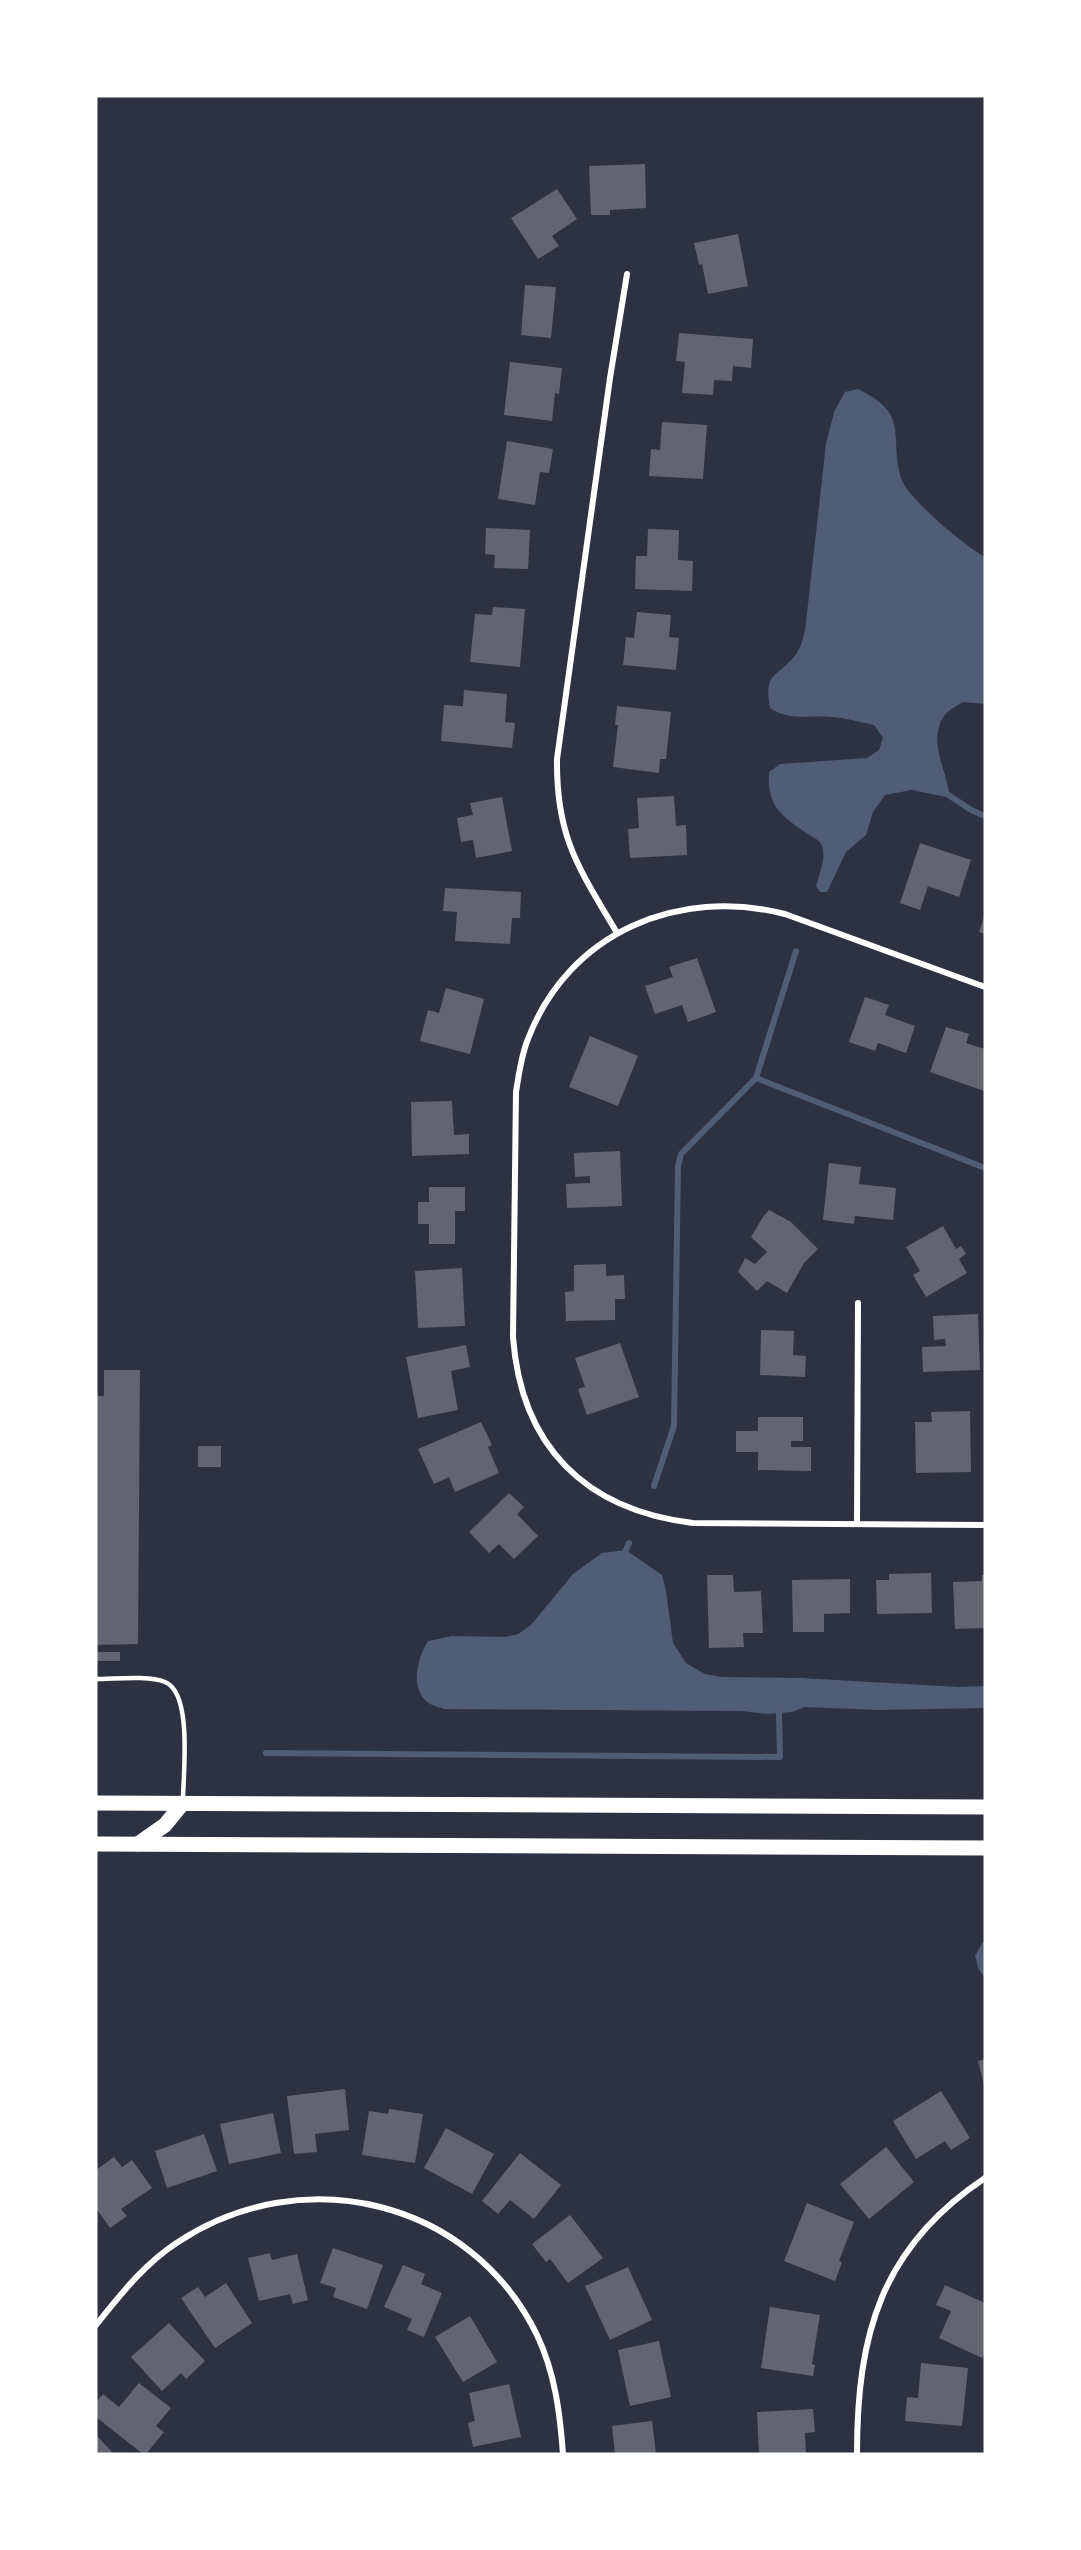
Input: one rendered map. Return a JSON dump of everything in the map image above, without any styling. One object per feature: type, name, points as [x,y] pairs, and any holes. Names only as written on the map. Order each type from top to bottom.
[{"type":"main road","points":[[96,1803],[985,1807]]},
{"type":"main road","points":[[138,1844],[165,1825],[183,1803]]},
{"type":"main road","points":[[96,1844],[985,1848]]},
{"type":"street","points":[[617,933],[578,866],[565,836],[556,792],[559,748],[610,378],[627,274]]},
{"type":"street","points":[[985,987],[785,914],[759,908],[720,905],[674,911],[647,919],[617,933],[592,950],[559,983],[528,1038],[521,1061],[516,1092],[513,1336],[515,1364],[521,1391],[531,1417],[551,1448],[584,1483],[608,1499],[635,1511],[663,1520],[693,1523],[985,1525]]},
{"type":"street","points":[[857,1523],[858,1303]]},
{"type":"street","points":[[857,2454],[859,2382],[874,2316],[887,2286],[912,2243],[934,2219],[985,2178]]},
{"type":"street","points":[[96,2325],[144,2268],[178,2242],[215,2221],[266,2204],[301,2199],[337,2199],[403,2213],[451,2237],[485,2264],[523,2310],[548,2361],[561,2416],[563,2454]]},
{"type":"lane","points":[[96,1679],[156,1680],[167,1682],[174,1688],[183,1710],[183,1803]]},
{"type":"water","points":[[858,389],[885,407],[891,416],[901,478],[906,487],[938,521],[985,557],[985,704],[963,702],[950,710],[939,725],[937,744],[949,792],[946,797],[912,790],[885,795],[873,812],[866,835],[846,852],[827,892],[820,892],[816,886],[822,863],[821,844],[790,822],[778,809],[770,794],[769,772],[780,764],[867,758],[879,750],[883,738],[874,725],[853,720],[784,715],[770,708],[768,696],[771,680],[797,653],[803,639],[826,444],[834,412],[845,392]]},
{"type":"water","points":[[626,1550],[662,1575],[673,1643],[686,1663],[705,1674],[722,1677],[801,1678],[959,1687],[985,1686],[985,1708],[878,1710],[805,1707],[792,1712],[766,1714],[742,1711],[444,1709],[430,1704],[421,1695],[418,1688],[417,1671],[428,1641],[452,1636],[504,1637],[518,1634],[531,1625],[573,1574],[602,1553]]},
{"type":"water","points":[[985,1942],[985,1978],[979,1970],[975,1956]]},
{"type":"building","points":[[645,164],[646,208],[610,210],[610,215],[591,215],[589,166]]},
{"type":"building","points":[[557,189],[577,219],[552,236],[559,246],[538,259],[511,218]]},
{"type":"building","points":[[738,234],[748,286],[708,294],[702,264],[699,265],[694,243]]},
{"type":"building","points":[[525,285],[556,287],[551,338],[521,335]]},
{"type":"building","points":[[679,333],[753,339],[751,368],[733,366],[732,381],[714,380],[713,395],[682,393],[685,362],[676,361]]},
{"type":"building","points":[[510,362],[562,368],[559,394],[555,393],[552,421],[504,415]]},
{"type":"building","points":[[662,422],[707,425],[703,479],[649,476],[651,449],[660,450]]},
{"type":"building","points":[[507,441],[553,449],[549,473],[540,472],[535,505],[498,499]]},
{"type":"building","points":[[486,528],[530,530],[528,569],[494,568],[495,555],[485,554]]},
{"type":"building","points":[[648,529],[679,530],[678,560],[693,561],[692,591],[635,589],[636,556],[647,556]]},
{"type":"building","points":[[493,607],[525,609],[520,667],[470,662],[475,614],[492,615]]},
{"type":"building","points":[[637,612],[671,615],[669,637],[679,638],[676,670],[623,665],[626,637],[634,638]]},
{"type":"building","points":[[464,690],[507,694],[505,722],[515,723],[512,748],[441,741],[444,705],[463,706]]},
{"type":"building","points":[[617,706],[671,712],[666,759],[660,759],[659,773],[613,767],[618,725],[615,725]]},
{"type":"building","points":[[674,796],[676,826],[686,825],[687,855],[630,858],[628,829],[639,828],[637,798]]},
{"type":"building","points":[[502,797],[512,851],[476,858],[473,840],[461,842],[457,818],[473,815],[470,803]]},
{"type":"building","points":[[920,843],[971,860],[959,897],[928,886],[920,910],[900,903]]},
{"type":"building","points":[[445,888],[521,892],[520,918],[512,918],[510,944],[455,941],[457,912],[443,911]]},
{"type":"building","points":[[985,914],[985,934],[979,932]]},
{"type":"building","points":[[697,958],[716,1012],[688,1022],[682,1005],[655,1014],[645,986],[673,977],[669,967]]},
{"type":"building","points":[[446,988],[484,999],[470,1054],[420,1041],[428,1010],[439,1013]]},
{"type":"building","points":[[865,997],[889,1005],[885,1015],[915,1026],[906,1053],[878,1043],[875,1051],[849,1042]]},
{"type":"building","points":[[946,1027],[969,1034],[966,1043],[985,1049],[984,1091],[930,1072]]},
{"type":"building","points":[[590,1036],[638,1056],[618,1106],[569,1087]]},
{"type":"building","points":[[452,1101],[454,1135],[469,1134],[469,1154],[412,1156],[411,1102]]},
{"type":"building","points":[[620,1151],[622,1206],[567,1208],[566,1184],[590,1183],[590,1176],[575,1177],[574,1153]]},
{"type":"building","points":[[829,1163],[861,1167],[859,1184],[896,1188],[893,1220],[855,1216],[854,1224],[823,1220]]},
{"type":"building","points":[[429,1187],[465,1187],[465,1211],[455,1211],[455,1244],[429,1244],[429,1224],[418,1224],[418,1202],[429,1202]]},
{"type":"building","points":[[769,1210],[791,1222],[818,1249],[804,1263],[787,1293],[767,1281],[757,1291],[738,1272],[745,1258],[755,1264],[767,1252],[751,1237]]},
{"type":"building","points":[[943,1226],[956,1249],[961,1246],[966,1254],[959,1259],[967,1273],[926,1297],[913,1275],[920,1271],[906,1247]]},
{"type":"building","points":[[606,1264],[606,1276],[624,1275],[625,1299],[615,1299],[615,1320],[566,1321],[565,1292],[574,1291],[574,1265]]},
{"type":"building","points":[[462,1268],[465,1326],[418,1328],[415,1271]]},
{"type":"building","points":[[978,1314],[980,1370],[923,1372],[922,1347],[946,1346],[945,1339],[934,1340],[933,1316]]},
{"type":"building","points":[[761,1330],[794,1331],[793,1355],[806,1356],[805,1377],[760,1375]]},
{"type":"building","points":[[620,1343],[639,1397],[587,1415],[578,1389],[585,1387],[575,1358]]},
{"type":"building","points":[[466,1345],[470,1367],[451,1371],[458,1410],[418,1418],[406,1357]]},
{"type":"building","points":[[104,1370],[140,1370],[138,1644],[96,1645],[96,1396],[104,1396]]},
{"type":"building","points":[[970,1411],[971,1472],[916,1473],[915,1422],[932,1422],[931,1412]]},
{"type":"building","points":[[758,1417],[803,1417],[803,1441],[791,1441],[791,1447],[811,1447],[811,1471],[758,1470],[758,1452],[736,1452],[736,1431],[758,1431]]},
{"type":"building","points":[[481,1422],[492,1445],[488,1447],[499,1473],[455,1492],[449,1477],[434,1484],[418,1449]]},
{"type":"building","points":[[198,1446],[221,1446],[221,1467],[198,1467]]},
{"type":"building","points":[[509,1493],[524,1507],[517,1514],[538,1536],[514,1559],[499,1544],[489,1553],[469,1532]]},
{"type":"building","points":[[931,1573],[932,1613],[877,1614],[876,1580],[889,1580],[889,1574]]},
{"type":"building","points":[[707,1575],[733,1575],[734,1592],[761,1591],[763,1633],[743,1633],[744,1647],[709,1648]]},
{"type":"building","points":[[982,1575],[985,1575],[985,1628],[955,1629],[953,1582],[982,1581]]},
{"type":"building","points":[[850,1579],[850,1613],[824,1614],[824,1632],[793,1632],[792,1580]]},
{"type":"building","points":[[96,1652],[120,1652],[120,1661],[96,1661]]},
{"type":"building","points":[[985,2059],[985,2084],[984,2085],[978,2061]]},
{"type":"building","points":[[345,2089],[349,2130],[315,2134],[317,2152],[294,2154],[287,2096]]},
{"type":"building","points":[[941,2091],[970,2138],[951,2150],[945,2141],[916,2159],[893,2121]]},
{"type":"building","points":[[389,2109],[423,2114],[415,2163],[362,2155],[369,2111],[388,2114]]},
{"type":"building","points":[[273,2113],[281,2153],[229,2164],[220,2124]]},
{"type":"building","points":[[446,2128],[494,2154],[472,2194],[424,2168]]},
{"type":"building","points":[[204,2134],[217,2171],[167,2188],[155,2151]]},
{"type":"building","points":[[886,2147],[914,2182],[869,2219],[840,2184]]},
{"type":"building","points":[[520,2153],[561,2185],[534,2219],[510,2200],[498,2214],[482,2201]]},
{"type":"building","points":[[114,2157],[122,2167],[132,2160],[152,2188],[121,2209],[127,2216],[110,2228],[96,2208],[96,2170]]},
{"type":"building","points":[[807,2203],[854,2222],[839,2261],[842,2262],[835,2281],[784,2261]]},
{"type":"building","points":[[570,2215],[603,2258],[568,2283],[550,2259],[546,2262],[532,2244]]},
{"type":"building","points":[[333,2248],[383,2265],[367,2309],[333,2297],[336,2288],[320,2283]]},
{"type":"building","points":[[270,2253],[272,2260],[297,2254],[308,2300],[293,2304],[290,2294],[259,2301],[248,2258]]},
{"type":"building","points":[[403,2265],[425,2274],[421,2284],[442,2293],[424,2337],[407,2330],[412,2319],[384,2307]]},
{"type":"building","points":[[628,2267],[652,2320],[610,2340],[585,2286]]},
{"type":"building","points":[[226,2283],[252,2323],[215,2348],[181,2298],[198,2287],[205,2297]]},
{"type":"building","points":[[945,2285],[985,2303],[985,2352],[982,2358],[939,2338],[951,2311],[936,2305]]},
{"type":"building","points":[[770,2307],[820,2315],[812,2364],[815,2365],[813,2376],[761,2368]]},
{"type":"building","points":[[470,2316],[497,2362],[463,2382],[435,2337]]},
{"type":"building","points":[[169,2323],[205,2361],[186,2379],[181,2373],[162,2391],[131,2357]]},
{"type":"building","points":[[659,2341],[671,2397],[630,2406],[618,2350]]},
{"type":"building","points":[[921,2363],[968,2368],[962,2426],[905,2421],[907,2397],[918,2398]]},
{"type":"building","points":[[139,2383],[171,2408],[156,2426],[164,2432],[146,2454],[96,2417],[96,2402],[103,2394],[119,2407]]},
{"type":"building","points":[[509,2384],[521,2437],[473,2447],[468,2423],[475,2421],[469,2393]]},
{"type":"building","points":[[813,2409],[815,2432],[805,2433],[806,2454],[759,2454],[757,2412]]},
{"type":"building","points":[[652,2421],[656,2454],[615,2454],[612,2426]]},
{"type":"building","points":[[96,2435],[114,2454],[96,2454]]},
{"type":"waterway","points":[[947,794],[971,810],[985,816]]},
{"type":"waterway","points":[[654,1486],[674,1426],[678,1166],[681,1154],[756,1078],[796,951]]},
{"type":"waterway","points":[[756,1078],[985,1168]]},
{"type":"waterway","points":[[626,1550],[629,1543]]},
{"type":"waterway","points":[[266,1753],[780,1757],[779,1713]]}]
